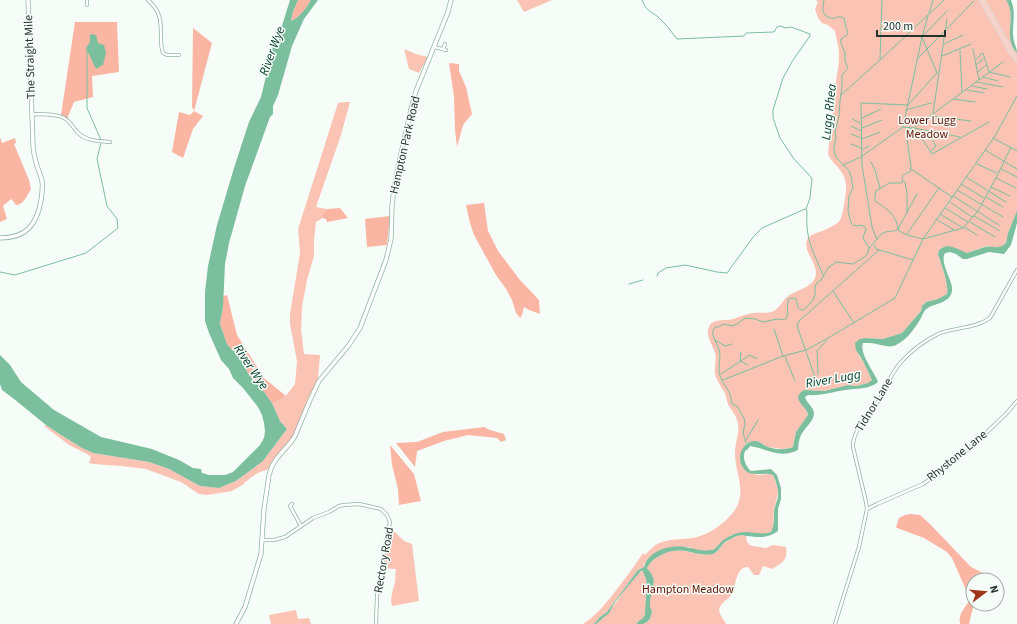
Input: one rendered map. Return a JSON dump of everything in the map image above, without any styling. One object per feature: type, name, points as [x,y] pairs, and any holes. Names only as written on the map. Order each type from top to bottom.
[{"type":"highway","points":[[982,0],[1012,53],[1017,59]]},
{"type":"main road","name":"The Straight Mile","points":[[0,238],[14,236],[29,229],[36,220],[40,208],[42,178],[33,149],[28,0]]},
{"type":"main road","name":"Hampton Park Road","points":[[236,624],[242,615],[261,554],[264,509],[269,475],[272,466],[295,436],[319,381],[354,337],[364,318],[388,253],[391,239],[393,198],[400,158],[416,91],[451,0]]},
{"type":"street","points":[[87,0],[87,5]]},
{"type":"street","points":[[148,0],[160,16],[161,46],[163,53],[167,55],[179,55]]},
{"type":"street","points":[[434,47],[445,49],[445,44]]},
{"type":"street","points":[[32,114],[58,116],[64,118],[84,138],[110,142]]},
{"type":"street","name":"Tidnor Lane","points":[[835,624],[859,547],[867,509],[853,441],[859,427],[878,401],[896,368],[908,355],[930,339],[944,332],[983,322],[990,318],[1017,270]]},
{"type":"street","name":"Rhystone Lane","points":[[867,509],[923,484],[936,475],[971,447],[1006,414],[1017,400]]},
{"type":"street","name":"Rectory Road","points":[[262,540],[278,540],[285,537],[313,518],[329,512],[339,506],[356,504],[381,509],[387,514],[390,522],[377,596],[376,624]]},
{"type":"street","points":[[290,506],[301,526]]},
{"type":"green space","points":[[517,0],[552,0],[524,12]]},
{"type":"green space","name":"Lower Lugg Meadow","points":[[816,0],[980,0],[1017,61],[1017,211],[1008,233],[1006,243],[1002,247],[995,248],[987,246],[967,253],[943,247],[939,250],[938,254],[946,280],[947,294],[938,299],[926,302],[922,306],[921,311],[902,333],[883,339],[865,338],[859,356],[872,380],[868,383],[856,386],[848,385],[824,391],[804,390],[801,392],[801,403],[806,409],[808,416],[796,432],[793,447],[782,449],[768,447],[759,442],[746,443],[740,459],[743,468],[757,475],[773,475],[777,485],[778,493],[771,532],[767,534],[731,535],[716,548],[708,551],[688,547],[651,556],[644,564],[644,567],[638,570],[607,612],[594,624],[583,624],[604,606],[643,553],[645,555],[659,543],[664,541],[702,536],[723,523],[736,508],[739,501],[740,485],[735,453],[738,424],[728,404],[725,393],[716,377],[715,356],[708,333],[709,327],[716,321],[733,319],[753,313],[774,311],[789,295],[811,283],[816,275],[816,270],[807,250],[807,240],[812,235],[839,222],[844,205],[846,188],[845,178],[828,154],[839,51],[835,31],[828,25],[822,23],[818,18],[815,9],[818,2]]},
{"type":"green space","points":[[984,0],[1006,0],[1009,4],[1012,45],[1017,53],[1017,57]]},
{"type":"green space","points":[[404,49],[428,57],[419,73],[409,69]]},
{"type":"green space","points":[[350,102],[341,135],[316,207],[327,209],[322,214],[323,218],[316,222],[314,256],[307,280],[302,307],[301,329],[304,354],[320,355],[318,379],[294,434],[288,444],[267,470],[258,473],[232,491],[207,495],[199,494],[181,482],[146,469],[89,463],[91,457],[69,445],[44,426],[46,425],[82,448],[93,453],[149,462],[169,469],[200,486],[219,488],[236,481],[263,461],[285,432],[287,429],[280,421],[272,403],[284,398],[295,384],[297,361],[290,324],[290,314],[300,253],[298,229],[338,103]]},
{"type":"green space","points":[[392,529],[404,541],[412,544],[419,601],[392,606],[391,598],[395,582],[396,569],[384,568],[389,530]]},
{"type":"green space","name":"Hampton Meadow","points":[[741,535],[746,536],[747,542],[753,546],[766,548],[773,545],[786,547],[786,556],[784,561],[772,569],[763,566],[759,575],[754,575],[748,567],[741,570],[737,576],[733,592],[719,610],[726,624],[643,624],[650,619],[652,612],[650,601],[654,581],[647,568],[650,563],[658,556],[675,551],[686,551],[703,555],[717,552],[726,542]]},
{"type":"green space","points":[[644,570],[646,578],[646,610],[643,618],[636,624],[596,624],[607,615],[634,578]]},
{"type":"green space","points":[[296,610],[298,619],[309,618],[311,624],[271,624],[269,615]]},
{"type":"shaded area","points":[[298,0],[311,0],[300,15],[291,21],[293,12]]},
{"type":"shaded area","points":[[75,22],[117,22],[119,72],[92,76],[93,97],[74,102],[67,119],[61,115]]},
{"type":"shaded area","points":[[193,28],[212,43],[194,111],[192,107]]},
{"type":"shaded area","points":[[449,63],[459,64],[459,71],[466,87],[472,114],[463,125],[457,147],[454,97]]},
{"type":"shaded area","points":[[194,111],[203,116],[193,129],[183,158],[172,152],[179,112],[190,115]]},
{"type":"shaded area","points":[[0,137],[2,143],[15,138],[16,143],[14,144],[29,180],[31,189],[19,205],[16,205],[11,199],[3,206],[7,219],[0,222]]},
{"type":"shaded area","points":[[484,203],[488,231],[498,251],[520,280],[539,300],[540,314],[524,307],[520,318],[516,313],[512,300],[506,289],[496,275],[474,235],[466,205]]},
{"type":"shaded area","points":[[340,208],[348,218],[327,222],[326,219],[323,218],[322,214],[327,209]]},
{"type":"shaded area","points":[[390,216],[387,245],[367,247],[365,219]]},
{"type":"shaded area","points":[[227,295],[237,335],[264,378],[286,396],[284,398],[272,403],[249,375],[236,351],[232,350],[227,344],[220,324],[223,296]]},
{"type":"shaded area","points":[[484,427],[504,434],[506,440],[501,442],[497,438],[468,435],[444,441],[417,451],[415,467],[396,443],[417,442],[443,432]]},
{"type":"shaded area","points":[[390,445],[414,474],[421,501],[399,505],[398,489],[392,465]]},
{"type":"shaded area","points":[[905,515],[920,515],[971,567],[981,572],[965,572],[965,588],[952,558],[947,552],[924,538],[896,527],[899,518]]},
{"type":"shaded area","points":[[965,607],[965,612],[972,612],[969,624],[960,624],[961,613]]},
{"type":"water","name":"River Wye","points":[[290,0],[298,0],[291,21],[300,15],[311,0],[318,0],[304,19],[292,46],[278,95],[273,106],[273,114],[270,117],[245,186],[229,243],[225,264],[223,307],[220,324],[227,344],[232,350],[236,351],[249,375],[272,403],[280,421],[287,429],[263,461],[236,481],[219,488],[200,486],[169,469],[149,462],[93,453],[61,435],[2,390],[0,384],[0,355],[10,365],[21,382],[54,410],[101,437],[152,449],[179,460],[193,468],[201,469],[202,473],[209,475],[225,475],[233,472],[260,445],[264,438],[265,431],[262,415],[258,407],[233,378],[229,369],[221,360],[205,321],[205,292],[208,266],[217,225],[249,122],[261,97],[271,51],[281,29]]},
{"type":"water","points":[[1006,0],[1011,0],[1013,5],[1013,35],[1017,53],[1010,39],[1011,17]]},
{"type":"water","points":[[90,34],[96,35],[98,43],[104,45],[106,53],[103,65],[96,69],[86,48],[90,42]]},
{"type":"water","points":[[1017,211],[1017,223],[1011,245],[1004,254],[989,252],[963,259],[950,252],[945,253],[944,262],[952,287],[951,295],[946,300],[931,306],[926,310],[914,329],[904,340],[893,346],[863,343],[863,352],[878,382],[867,388],[808,395],[805,397],[814,413],[814,416],[802,432],[798,450],[785,454],[750,446],[745,451],[745,462],[751,471],[771,469],[777,475],[781,488],[781,499],[778,509],[778,531],[763,537],[737,536],[725,542],[718,551],[709,555],[686,551],[675,551],[658,556],[647,568],[654,581],[650,601],[652,612],[650,619],[643,624],[636,624],[645,615],[647,587],[643,570],[616,601],[609,613],[594,624],[607,612],[638,570],[644,567],[650,556],[655,553],[673,547],[685,547],[704,551],[712,550],[730,536],[742,532],[771,532],[774,509],[778,497],[777,486],[773,475],[754,474],[747,472],[744,469],[740,457],[744,446],[749,442],[755,441],[776,449],[787,449],[793,447],[796,432],[808,415],[807,411],[798,400],[798,397],[804,390],[824,391],[848,385],[856,386],[868,383],[872,380],[856,350],[855,343],[860,339],[883,339],[902,333],[921,311],[922,306],[926,302],[938,299],[947,294],[946,280],[938,254],[939,250],[949,246],[967,253],[985,247],[1000,247],[1006,243],[1008,233]]},
{"type":"waterway","points":[[642,0],[646,8],[659,18],[677,39],[744,36],[746,33],[774,32],[777,27],[780,26],[786,28],[791,27],[810,34],[783,78],[773,110],[773,118],[780,138],[794,159],[812,179],[810,198],[806,209],[807,230],[810,245],[823,275]]},
{"type":"waterway","name":"Lugg Rhea","points":[[746,443],[743,433],[745,424],[744,418],[737,406],[732,404],[730,393],[720,375],[720,353],[714,338],[713,330],[715,327],[724,324],[732,326],[745,318],[763,322],[777,319],[785,320],[788,315],[789,299],[796,299],[798,308],[804,310],[813,300],[816,284],[821,280],[829,267],[836,262],[853,264],[866,256],[869,248],[863,238],[866,229],[865,227],[862,225],[853,225],[851,223],[848,211],[849,196],[853,188],[851,176],[849,171],[836,157],[834,150],[836,138],[835,132],[839,116],[842,75],[848,68],[845,61],[845,53],[841,39],[848,33],[844,18],[832,18],[824,14],[824,0]]},
{"type":"waterway","points":[[880,59],[882,0]]},
{"type":"waterway","points":[[929,13],[933,0]]},
{"type":"waterway","points":[[841,95],[944,0]]},
{"type":"waterway","points":[[927,49],[974,1]]},
{"type":"waterway","points":[[903,127],[922,37],[947,11]]},
{"type":"waterway","points":[[928,16],[922,37],[937,73]]},
{"type":"waterway","points":[[933,113],[947,19]]},
{"type":"waterway","points":[[944,44],[963,35]]},
{"type":"waterway","points":[[942,56],[971,44]]},
{"type":"waterway","points":[[87,49],[87,108],[101,140]]},
{"type":"waterway","points":[[918,58],[927,49]]},
{"type":"waterway","points":[[973,49],[979,80]]},
{"type":"waterway","points":[[960,51],[962,92]]},
{"type":"waterway","points":[[976,60],[982,53]]},
{"type":"waterway","points":[[983,53],[989,72],[1010,77]]},
{"type":"waterway","points":[[976,65],[983,59]]},
{"type":"waterway","points":[[843,165],[861,157],[903,127],[914,128],[1003,62]]},
{"type":"waterway","points":[[978,72],[986,65]]},
{"type":"waterway","points":[[877,240],[872,227],[862,165],[861,103],[908,105],[937,73]]},
{"type":"waterway","points":[[983,77],[998,81]]},
{"type":"waterway","points":[[976,82],[1003,87]]},
{"type":"waterway","points":[[972,86],[987,89]]},
{"type":"waterway","points":[[967,90],[984,93]]},
{"type":"waterway","points":[[907,213],[907,193],[904,181],[901,183],[889,183],[876,191],[875,201],[890,212],[896,221],[899,231],[907,235],[923,239],[995,136],[1017,96]]},
{"type":"waterway","points":[[954,99],[975,102]]},
{"type":"waterway","points":[[906,110],[931,103]]},
{"type":"waterway","points":[[862,118],[881,109]]},
{"type":"waterway","points":[[932,116],[971,121]]},
{"type":"waterway","points":[[852,119],[860,123]]},
{"type":"waterway","points":[[862,128],[882,120]]},
{"type":"waterway","points":[[902,181],[903,176],[910,172],[911,167],[907,139],[911,128],[921,137],[932,154],[989,122]]},
{"type":"waterway","points":[[851,126],[861,131]]},
{"type":"waterway","points":[[914,128],[960,137]]},
{"type":"waterway","points":[[862,139],[880,132]]},
{"type":"waterway","points":[[851,134],[861,138]]},
{"type":"waterway","points":[[929,134],[936,146],[931,151]]},
{"type":"waterway","points":[[993,138],[1017,151]]},
{"type":"waterway","points":[[0,272],[15,275],[86,253],[118,228],[117,219],[107,206],[97,159],[101,143]]},
{"type":"waterway","points":[[851,144],[861,148]]},
{"type":"waterway","points":[[863,149],[869,146]]},
{"type":"waterway","points":[[723,380],[783,356],[806,350],[895,298],[923,239],[963,228],[978,211],[1011,147]]},
{"type":"waterway","points":[[985,150],[1017,169]]},
{"type":"waterway","points":[[871,162],[880,188]]},
{"type":"waterway","points":[[977,164],[997,173]]},
{"type":"waterway","points":[[911,169],[952,197]]},
{"type":"waterway","points":[[1001,169],[1017,177]]},
{"type":"waterway","points":[[966,177],[1006,202]]},
{"type":"waterway","points":[[996,178],[1016,188]]},
{"type":"waterway","points":[[961,184],[984,198]]},
{"type":"waterway","points":[[991,187],[1010,196]]},
{"type":"waterway","points":[[907,234],[939,188]]},
{"type":"waterway","points":[[957,190],[1003,217]]},
{"type":"waterway","points":[[869,248],[883,233],[898,229],[917,194]]},
{"type":"waterway","points":[[953,196],[999,225]]},
{"type":"waterway","points":[[986,197],[1003,207]]},
{"type":"waterway","points":[[950,202],[972,217]]},
{"type":"waterway","points":[[945,208],[968,222]]},
{"type":"waterway","points":[[657,276],[658,273],[666,268],[685,265],[727,273],[754,236],[762,228],[805,209]]},
{"type":"waterway","points":[[940,214],[963,228]]},
{"type":"waterway","points":[[974,216],[1000,231]]},
{"type":"waterway","points":[[936,219],[954,230]]},
{"type":"waterway","points":[[970,222],[995,237]]},
{"type":"waterway","points":[[964,227],[977,235]]},
{"type":"waterway","points":[[874,245],[876,249],[913,260]]},
{"type":"waterway","name":"River Lugg","points":[[815,377],[797,326],[799,321],[879,250]]},
{"type":"waterway","points":[[629,284],[643,280]]},
{"type":"waterway","points":[[833,291],[854,323]]},
{"type":"waterway","points":[[774,329],[783,356]]},
{"type":"waterway","points":[[715,340],[725,346],[732,344]]},
{"type":"waterway","name":"River Lugg","points":[[818,374],[817,351],[827,340]]},
{"type":"waterway","points":[[741,352],[740,361],[748,365]]},
{"type":"waterway","points":[[721,374],[750,355],[757,359]]},
{"type":"waterway","points":[[785,356],[795,381]]},
{"type":"waterway","points":[[746,440],[758,420]]}]
